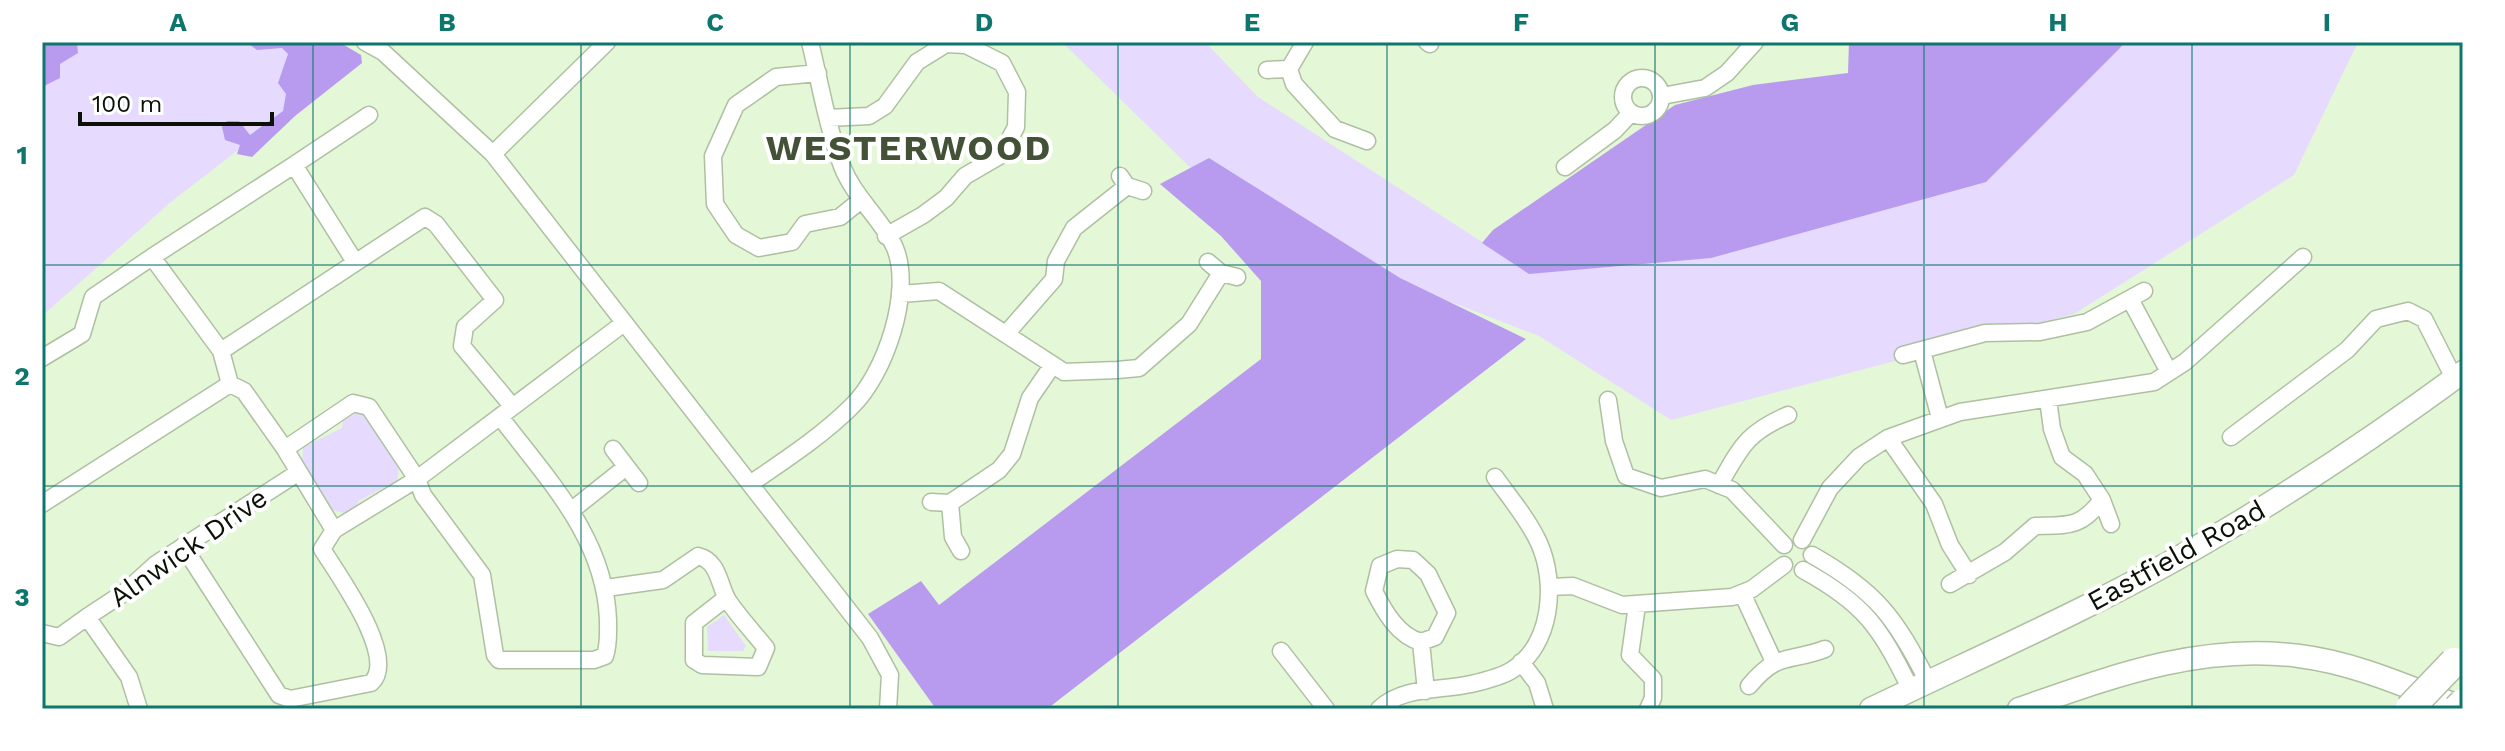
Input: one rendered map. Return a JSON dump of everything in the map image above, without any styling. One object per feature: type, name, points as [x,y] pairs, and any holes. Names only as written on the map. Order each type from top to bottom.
[{"type":"highway","points":[[2409,709],[2454,662]]},
{"type":"street","points":[[365,42],[383,52],[493,154],[870,638],[890,675],[888,709]]},
{"type":"street","points":[[493,154],[607,42]]},
{"type":"street","points":[[750,484],[809,443],[854,404],[881,361],[899,311],[902,271],[886,236],[844,169],[810,42]]},
{"type":"street","points":[[1305,42],[1289,69],[1294,84],[1335,129],[1367,141]]},
{"type":"street","points":[[1662,96],[1705,88],[1727,73],[1755,42]]},
{"type":"street","points":[[828,118],[869,116],[885,106],[917,62],[946,44],[966,45],[1002,63],[1017,92],[1016,127],[1001,155],[965,176],[946,198],[923,215],[886,236]]},
{"type":"street","points":[[1267,70],[1289,69]]},
{"type":"street","points":[[818,73],[776,77],[736,105],[713,156],[715,204],[736,235],[759,248],[792,242],[805,224],[840,217],[861,200]]},
{"type":"street","points":[[1650,79],[1662,96],[1659,107],[1651,115],[1638,117],[1625,109],[1621,97],[1625,86],[1633,80],[1650,79]]},
{"type":"street","points":[[1565,167],[1615,130],[1631,113]]},
{"type":"street","points":[[42,358],[82,334],[93,297],[369,115]]},
{"type":"street","points":[[294,165],[355,262]]},
{"type":"street","points":[[1006,334],[1054,279],[1056,261],[1074,228],[1130,185]]},
{"type":"street","points":[[221,351],[419,220],[425,217],[436,224],[495,300],[465,327],[462,346],[572,510],[593,550],[606,588],[609,646],[605,656],[594,660],[499,660],[495,655],[482,575],[423,495],[417,479],[369,407],[360,402],[353,403],[285,449]]},
{"type":"street","points":[[152,257],[221,351],[230,384],[244,391],[285,449],[334,530]]},
{"type":"street","points":[[1784,545],[1802,540],[1830,488],[1859,457],[1888,438],[1960,412],[2141,387],[2169,372],[2303,257]]},
{"type":"street","points":[[901,294],[939,291],[1064,372],[1139,368],[1189,324],[1222,271]]},
{"type":"street","points":[[1903,355],[1985,333],[2040,332],[2087,322],[2137,295],[2169,372]]},
{"type":"street","points":[[2231,437],[2347,350],[2376,319],[2408,311],[2424,319],[2458,375]]},
{"type":"street","points":[[183,546],[279,695],[290,699],[371,683],[378,677],[380,667],[371,628],[322,549],[334,530],[417,479],[624,323]]},
{"type":"street","points":[[1922,351],[1940,418]]},
{"type":"street","points":[[931,502],[950,503],[999,470],[1012,454],[1030,398],[1052,366]]},
{"type":"street","name":"Eastfield Road","points":[[1871,709],[2078,610],[2204,543],[2310,479],[2458,375]]},
{"type":"street","points":[[42,504],[230,384]]},
{"type":"street","points":[[2048,399],[2052,429],[2062,457],[2085,474],[2102,500],[2111,524]]},
{"type":"street","points":[[1608,400],[1614,441],[1626,476],[1661,488],[1705,479],[1732,490],[1784,545],[1784,565]]},
{"type":"street","points":[[1719,485],[1741,447],[1758,428],[1788,415]]},
{"type":"street","points":[[1888,438],[1934,504],[1950,545],[1969,575]]},
{"type":"street","points":[[613,449],[639,483]]},
{"type":"street","points":[[572,510],[626,467]]},
{"type":"street","name":"Alnwick Drive","points":[[139,709],[129,677],[87,617],[183,546],[299,472]]},
{"type":"street","points":[[1379,709],[1391,698],[1474,684],[1511,671],[1532,652],[1547,613],[1549,587],[1540,545],[1495,477]]},
{"type":"street","points":[[1950,584],[2005,552],[2035,526],[2068,525],[2086,520],[2102,500]]},
{"type":"street","points":[[950,503],[953,537],[961,551]]},
{"type":"street","points":[[1802,540],[1812,555],[1854,578],[1883,606],[1907,641],[1920,686]]},
{"type":"street","points":[[1803,570],[1812,555]]},
{"type":"street","points":[[606,588],[663,580],[702,557],[725,585],[726,598],[766,648],[758,667],[702,665],[694,660],[694,623],[726,598]]},
{"type":"street","points":[[1397,559],[1413,560],[1428,574],[1447,613],[1435,637],[1421,642],[1409,639],[1374,591],[1380,566],[1397,559]]},
{"type":"street","points":[[1549,587],[1573,586],[1622,605],[1637,605],[1732,597],[1784,565],[1803,570],[1861,608],[1920,686]]},
{"type":"street","points":[[1742,593],[1774,662]]},
{"type":"street","points":[[1637,605],[1630,655],[1653,679],[1653,708]]},
{"type":"street","points":[[42,633],[59,637],[87,617]]},
{"type":"street","points":[[1421,642],[1426,691]]},
{"type":"street","points":[[1749,686],[1765,666],[1825,649]]},
{"type":"street","points":[[1281,651],[1326,709]]},
{"type":"street","points":[[2019,709],[2154,664],[2199,655],[2251,652],[2325,661],[2461,707]]},
{"type":"street","points":[[1521,662],[1537,683],[1545,709]]},
{"type":"shaded area","points":[[42,42],[290,42],[337,73],[171,202],[42,316]]},
{"type":"shaded area","points":[[42,42],[77,42],[78,53],[60,64],[60,78],[42,87]]},
{"type":"shaded area","points":[[246,42],[339,42],[361,55],[362,63],[295,116],[252,157],[237,154],[240,145],[225,140],[222,127],[227,121],[239,121],[250,135],[283,111],[286,94],[278,83],[288,54],[282,48],[257,50]]},
{"type":"shaded area","points":[[1062,42],[1205,42],[1258,97],[1530,273],[2121,48],[2126,42],[2358,42],[2294,175],[2074,314],[1671,420],[1539,336],[1248,224]]},
{"type":"shaded area","points":[[1849,42],[2126,42],[1986,182],[1711,258],[1529,274],[1482,243],[1493,230],[1675,105],[1753,85],[1848,73]]},
{"type":"shaded area","points":[[1209,158],[1400,278],[1526,339],[1047,709],[936,709],[868,614],[921,581],[939,605],[1261,359],[1261,281],[1221,236],[1160,184]]},
{"type":"shaded area","points":[[356,413],[363,414],[399,467],[397,481],[358,501],[357,508],[347,514],[333,510],[302,461],[303,447],[342,428],[343,421]]},
{"type":"shaded area","points":[[724,615],[746,646],[743,651],[708,651],[707,627]]},
{"type":"district","name":"WESTERWOOD","points":[[909,147]]}]
